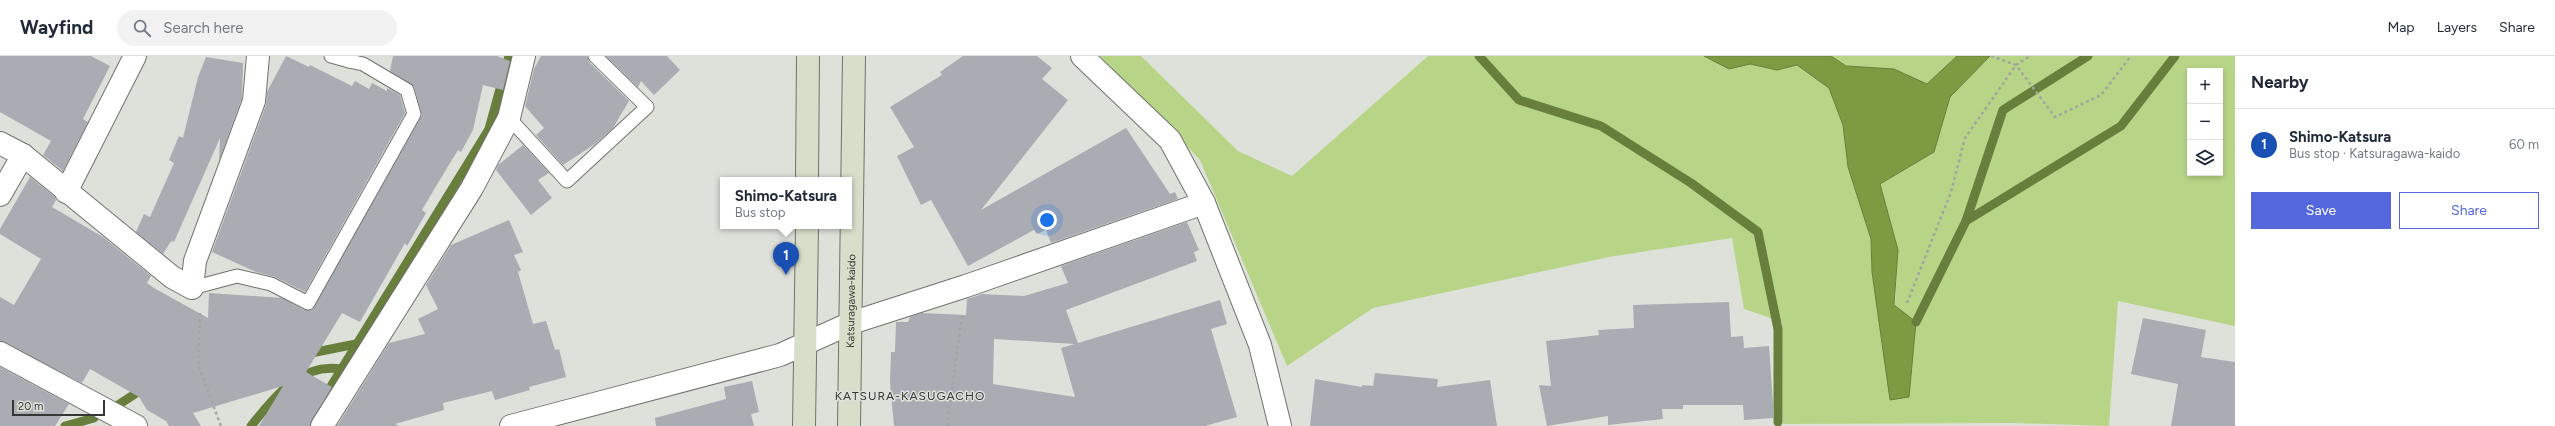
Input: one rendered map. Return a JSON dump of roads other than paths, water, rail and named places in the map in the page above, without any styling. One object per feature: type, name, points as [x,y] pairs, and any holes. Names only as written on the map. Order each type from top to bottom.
[{"type":"street","points":[[66,192],[135,56]]},
{"type":"street","points":[[0,143],[23,155],[66,192],[172,277],[197,286],[195,261],[254,101],[258,56]]},
{"type":"street","points":[[322,426],[472,188],[509,118],[524,56]]},
{"type":"street","points":[[807,177],[808,56]]},
{"type":"street","name":"Katsuragawa-kaido","points":[[849,426],[854,56]]},
{"type":"street","points":[[1082,56],[1170,140],[1204,203],[1260,345],[1280,426]]},
{"type":"street","points":[[0,195],[23,155]]},
{"type":"street","points":[[511,426],[780,355],[851,323],[966,286],[1204,203]]},
{"type":"street","points":[[804,426],[807,229]]},
{"type":"street","points":[[0,353],[111,420],[136,426]]},
{"type":"lane","points":[[197,286],[237,276],[271,284],[308,303],[414,114],[407,90],[363,64],[349,59],[331,56]]},
{"type":"lane","points":[[509,118],[568,181],[647,106],[595,56]]},
{"type":"waterway","points":[[325,396],[489,129],[509,56]]},
{"type":"waterway","points":[[1479,56],[1519,100],[1601,126],[1691,183],[1758,232],[1778,329],[1778,422]]},
{"type":"waterway","points":[[1966,221],[2003,110],[2088,56]]},
{"type":"waterway","points":[[1916,322],[1966,221],[2121,126],[2175,56]]},
{"type":"waterway","points":[[306,354],[356,344]]},
{"type":"waterway","points":[[251,426],[269,404],[289,384],[313,371],[326,368],[341,369]]},
{"type":"waterway","points":[[115,407],[144,388]]},
{"type":"waterway","points":[[65,426],[94,418]]},
{"type":"place","name":"Shimo-Katsura","points":[[786,275]]},
{"type":"district","name":"KATSURA-KASUGACHO","points":[[910,396]]}]
